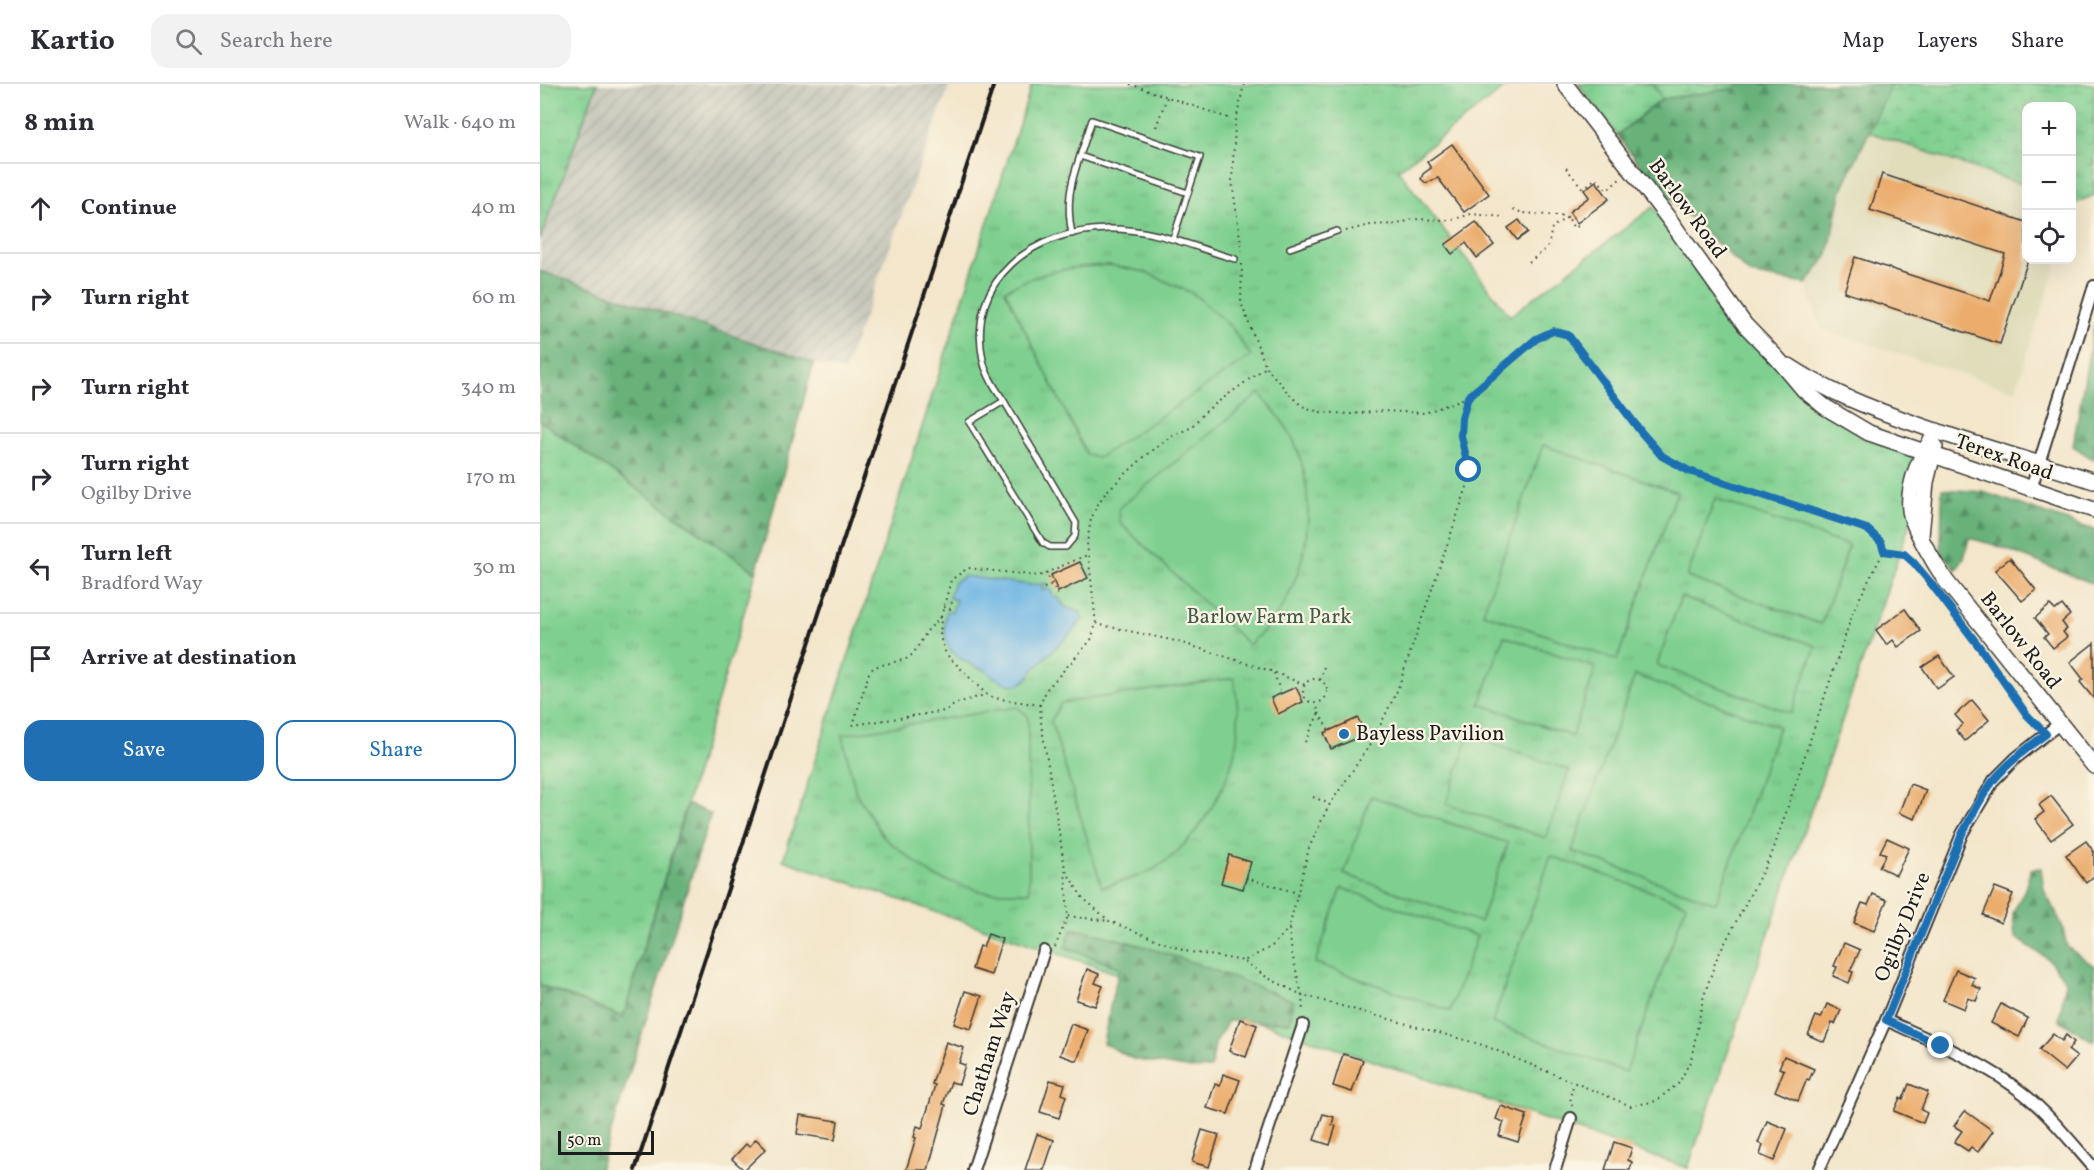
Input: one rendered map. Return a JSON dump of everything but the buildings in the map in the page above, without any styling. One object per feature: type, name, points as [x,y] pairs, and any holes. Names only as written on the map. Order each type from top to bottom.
[{"type":"street","name":"Barlow Road","points":[[1565,84],[1632,170],[1745,325],[1804,390],[1825,407],[1869,433],[1928,454]]},
{"type":"street","points":[[2031,489],[2094,286]]},
{"type":"street","name":"Barlow Road","points":[[1777,358],[1823,387],[1854,402],[1937,431],[1911,491],[1910,510],[1921,536],[1946,581],[2094,766]]},
{"type":"street","name":"Terex Road","points":[[1937,431],[2094,482]]},
{"type":"street","name":"Terex Road","points":[[1928,454],[2094,510]]},
{"type":"street","name":"Ogilby Drive","points":[[1819,1170],[1886,1020],[1962,834],[1994,780],[2016,758],[2059,724]]},
{"type":"street","name":"Chatham Way","points":[[973,1170],[1044,951]]},
{"type":"street","points":[[1886,1020],[1998,1076],[2024,1095],[2094,1168]]},
{"type":"street","points":[[1255,1170],[1303,1025]]},
{"type":"street","points":[[1555,1170],[1571,1118]]},
{"type":"lane","points":[[1072,234],[1068,214],[1069,194],[1092,120],[1200,157],[1173,238]]},
{"type":"lane","points":[[1080,156],[1188,193]]},
{"type":"lane","points":[[1004,401],[969,422],[1043,543],[1050,548],[1065,547],[1075,536],[1076,523],[1004,401],[993,384],[983,361],[983,321],[988,297],[998,278],[1014,260],[1038,246],[1072,234],[1106,229],[1138,230],[1173,238],[1235,259]]},
{"type":"lane","points":[[1290,248],[1337,231]]},
{"type":"path","points":[[1130,84],[1228,118]]},
{"type":"path","points":[[1068,916],[1109,921],[1185,951],[1244,961],[1268,978],[1302,995],[1483,1045],[1631,1106],[1656,1101],[1679,1083],[1691,1060],[1703,999],[1716,960],[1773,851],[1854,609],[1884,551],[1881,542],[1867,529],[1689,471],[1662,456],[1641,432],[1568,335],[1553,331],[1536,339],[1468,397],[1425,413],[1383,411],[1351,414],[1319,412],[1302,406],[1266,367],[1241,303],[1242,247],[1232,181],[1235,125],[1244,84]]},
{"type":"path","points":[[1156,127],[1167,97]]},
{"type":"path","points":[[1566,168],[1583,189],[1596,178],[1605,191],[1632,170]]},
{"type":"path","points":[[1513,210],[1524,213],[1570,216]]},
{"type":"path","points":[[1337,231],[1370,225],[1398,224],[1413,219],[1452,220],[1471,214],[1503,217]]},
{"type":"path","points":[[1570,216],[1573,227],[1582,226]]},
{"type":"path","points":[[1529,262],[1550,243],[1552,227],[1570,216]]},
{"type":"path","points":[[1044,951],[1055,947],[1068,916],[1065,869],[1040,705],[1047,689],[1091,640],[1096,624],[1087,543],[1091,519],[1107,491],[1143,458],[1170,437],[1190,428],[1207,410],[1266,367]]},
{"type":"path","points":[[1303,1025],[1302,995],[1292,954],[1289,928],[1298,893],[1310,848],[1330,804],[1373,740],[1397,692],[1468,484],[1469,470],[1461,436],[1462,418],[1468,397]]},
{"type":"path","points":[[1884,551],[1904,554],[1930,582]]},
{"type":"path","points":[[1040,705],[994,698],[986,694],[946,654],[940,637],[941,616],[951,580],[968,568],[1039,576],[1088,555]]},
{"type":"path","points":[[1046,572],[1058,596]]},
{"type":"path","points":[[1044,588],[1052,585]]},
{"type":"path","points":[[944,607],[950,609],[952,602],[945,601]]},
{"type":"path","points":[[941,616],[928,630],[913,654],[906,659],[874,666],[865,684],[853,725],[945,711],[957,703],[986,694]]},
{"type":"path","points":[[1096,624],[1176,641],[1274,672],[1305,686]]},
{"type":"path","points":[[1974,641],[2027,715],[2046,734]]},
{"type":"path","points":[[1320,680],[1324,667]]},
{"type":"path","points":[[1274,672],[1280,691]]},
{"type":"path","points":[[1312,680],[1320,680],[1327,692],[1324,698],[1316,703],[1307,700],[1304,693],[1305,686],[1312,680]]},
{"type":"path","points":[[1299,694],[1304,693]]},
{"type":"path","points":[[1316,703],[1329,731]]},
{"type":"path","points":[[1305,742],[1319,713]]},
{"type":"path","points":[[1313,796],[1330,804]]},
{"type":"path","points":[[1065,869],[1082,897],[1109,921]]},
{"type":"path","points":[[1246,878],[1298,893]]},
{"type":"path","points":[[1244,961],[1271,947],[1289,928]]},
{"type":"path","points":[[1571,1118],[1570,1097],[1574,1083]]},
{"type":"shaded area","points":[[597,84],[950,84],[844,371],[540,271],[540,240]]},
{"type":"shaded area","points":[[1869,132],[2022,185],[2022,264],[2057,264],[2015,391],[1821,329],[1806,284],[1828,255],[1842,189]]},
{"type":"green space","points":[[540,84],[597,84],[540,240]]},
{"type":"green space","name":"Barlow Farm Park","points":[[1032,84],[1510,84],[1398,170],[1510,316],[1653,207],[1803,394],[1923,452],[1912,517],[1688,1168],[783,860]]},
{"type":"green space","points":[[1578,84],[1652,84],[1662,99],[1617,135]]},
{"type":"green space","points":[[1652,84],[1737,84],[1736,88],[1662,99]]},
{"type":"green space","points":[[1737,84],[1892,84],[1842,189],[1828,255],[1806,284],[1750,274],[1654,184],[1617,135],[1662,99],[1736,88]]},
{"type":"green space","points":[[1892,84],[2094,84],[2094,195],[2076,203],[2076,102],[2022,102],[2022,185],[1869,132]]},
{"type":"green space","points":[[1109,265],[1145,272],[1194,294],[1231,327],[1251,356],[1098,458],[1087,455],[1005,290],[1031,278],[1056,271]]},
{"type":"green space","points":[[540,271],[814,363],[756,572],[540,421]]},
{"type":"green space","points":[[2094,324],[2094,460],[2073,446]]},
{"type":"green space","points":[[1260,393],[1285,425],[1298,452],[1305,475],[1308,500],[1307,526],[1304,551],[1287,599],[1271,622],[1249,645],[1120,523],[1119,508]]},
{"type":"green space","points":[[540,421],[756,572],[623,1017],[540,985]]},
{"type":"green space","points":[[1543,445],[1677,492],[1617,660],[1483,613]]},
{"type":"green space","points":[[1942,489],[1983,492],[2094,530],[2094,584],[1995,545],[1969,538],[1964,558],[1956,570],[1941,551]]},
{"type":"green space","points":[[1715,499],[1849,546],[1821,624],[1687,577]]},
{"type":"green space","points":[[1681,597],[1816,646],[1791,713],[1657,665]]},
{"type":"green space","points":[[1504,636],[1596,668],[1572,736],[1480,704]]},
{"type":"green space","points":[[1635,675],[1779,727],[1716,903],[1572,851]]},
{"type":"green space","points":[[1234,678],[1238,713],[1236,744],[1223,785],[1200,825],[1186,843],[1154,869],[1128,880],[1102,887],[1051,721],[1061,703]]},
{"type":"green space","points":[[1017,707],[1028,716],[1029,892],[984,892],[935,877],[884,838],[856,793],[842,735]]},
{"type":"green space","points":[[1469,736],[1569,770],[1546,838],[1446,804]]},
{"type":"green space","points":[[1371,796],[1508,843],[1480,922],[1344,874]]},
{"type":"green space","points":[[687,804],[711,814],[599,1170],[540,1170],[540,985],[623,1017]]},
{"type":"green space","points":[[1551,856],[1686,904],[1626,1072],[1492,1023]]},
{"type":"green space","points":[[2041,868],[2044,890],[2062,925],[2067,947],[2094,966],[2094,1042],[2059,1020],[2066,981],[2048,959],[2015,937],[2013,913],[2025,889],[2031,869]]},
{"type":"green space","points":[[1342,888],[1477,936],[1450,1011],[1315,963]]},
{"type":"green space","points":[[1072,928],[1157,950],[1294,1001],[1290,1022],[1228,1021],[1215,1044],[1211,1068],[1191,1069],[1133,1059],[1103,1043],[1120,968],[1065,947]]},
{"type":"water","points":[[964,576],[1031,585],[1047,583],[1041,587],[1043,591],[1049,588],[1054,598],[1058,597],[1065,607],[1080,612],[1083,619],[1025,681],[1015,685],[1005,683],[954,653],[947,641],[946,611],[952,612],[956,600],[949,598],[954,582]]},
{"type":"railway","points":[[635,1170],[994,84]]},
{"type":"place","name":"Bayless Pavilion","points":[[1344,734]]},
{"type":"route","points":[[1469,470],[1461,436],[1462,418],[1468,397],[1536,339],[1553,331],[1568,335],[1641,432],[1662,456],[1689,471],[1867,529],[1881,542],[1884,551],[1904,554],[1930,582],[2027,715],[2046,734],[2016,758],[1994,780],[1978,804],[1962,834],[1886,1020],[1941,1046]]}]
